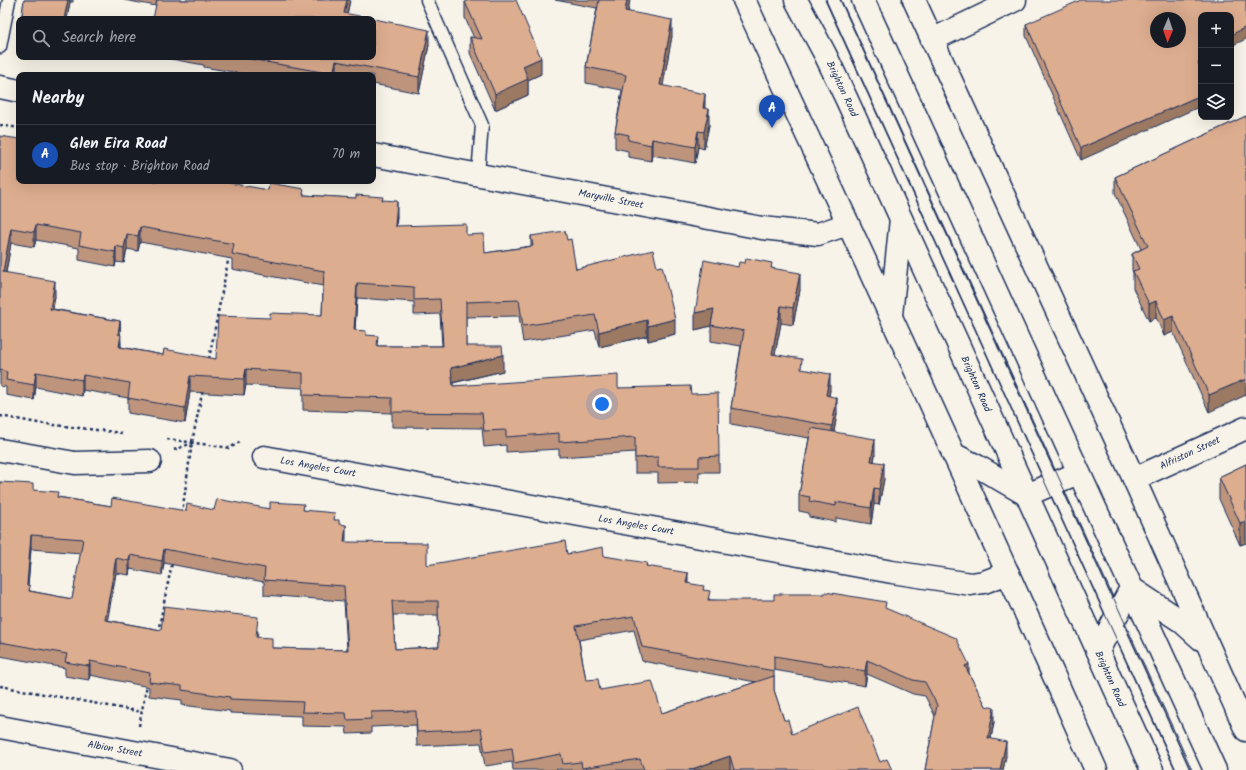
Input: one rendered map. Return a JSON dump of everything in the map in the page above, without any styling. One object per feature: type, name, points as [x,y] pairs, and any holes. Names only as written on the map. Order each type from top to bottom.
[{"type":"main road","points":[[744,0],[891,317],[1096,770]]},
{"type":"main road","name":"Brighton Road","points":[[796,0],[825,54],[901,218],[1152,770]]},
{"type":"main road","points":[[863,0],[1214,770]]},
{"type":"main road","points":[[914,0],[1134,479],[1246,730]]},
{"type":"main road","points":[[932,40],[1015,0]]},
{"type":"main road","points":[[0,87],[16,90]]},
{"type":"main road","name":"Maryville Street","points":[[376,156],[762,228],[818,234],[848,224]]},
{"type":"main road","points":[[891,317],[901,218]]},
{"type":"main road","name":"Alfriston Street","points":[[1134,479],[1246,428]]},
{"type":"main road","points":[[0,450],[75,463],[150,461]]},
{"type":"main road","points":[[953,454],[984,470],[1026,495],[1078,473]]},
{"type":"main road","name":"Los Angeles Court","points":[[264,457],[957,582],[971,584],[984,582],[1008,573]]},
{"type":"main road","points":[[1098,651],[1131,588]]},
{"type":"main road","points":[[1131,588],[1181,621],[1200,637],[1208,647]]},
{"type":"main road","name":"Albion Street","points":[[0,727],[230,770]]},
{"type":"lane","points":[[0,48],[9,0]]},
{"type":"lane","points":[[426,0],[482,125],[478,174]]},
{"type":"lane","points":[[833,0],[1183,770]]},
{"type":"path","points":[[0,125],[16,128]]},
{"type":"path","points":[[242,189],[243,184]]},
{"type":"path","points":[[207,366],[230,250]]},
{"type":"path","points":[[181,517],[192,442],[203,389]]},
{"type":"path","points":[[158,634],[173,556]]},
{"type":"path","points":[[134,752],[148,680]]},
{"type":"path","points":[[0,686],[142,712]]},
{"type":"building","points":[[24,0],[68,0],[65,16],[22,15]]},
{"type":"building","points":[[157,0],[347,0],[344,13],[359,16],[154,16]]},
{"type":"building","points":[[469,0],[516,0],[541,58],[523,66],[528,79],[495,94],[470,37],[482,39],[465,2]]},
{"type":"building","points":[[599,0],[627,0],[625,11],[672,20],[660,85],[705,94],[703,108],[709,109],[704,132],[698,131],[695,147],[652,139],[651,145],[628,140],[629,135],[615,132],[626,75],[586,67]]},
{"type":"building","points":[[1081,0],[1246,0],[1246,27],[1234,33],[1234,12],[1198,12],[1198,96],[1081,148],[1026,24]]},
{"type":"building","points":[[376,19],[429,30],[419,77],[336,61],[333,72],[322,72],[255,60],[376,60]]},
{"type":"building","points":[[1246,116],[1246,379],[1209,395],[1173,316],[1164,320],[1156,301],[1149,304],[1133,271],[1139,269],[1132,254],[1148,246],[1115,177]]},
{"type":"building","points":[[0,136],[16,139],[16,184],[235,184],[268,190],[269,184],[275,184],[304,189],[303,195],[356,198],[356,195],[383,197],[382,200],[397,201],[395,226],[466,224],[466,235],[484,234],[485,253],[533,246],[531,236],[565,231],[567,240],[571,239],[576,269],[653,250],[657,267],[662,266],[675,319],[648,326],[647,320],[599,332],[595,315],[523,326],[519,300],[466,302],[466,346],[502,346],[503,355],[451,368],[453,386],[618,375],[618,388],[690,386],[691,394],[718,393],[719,456],[699,457],[699,467],[658,467],[658,457],[635,458],[635,437],[559,442],[559,433],[506,437],[506,430],[484,431],[482,413],[392,412],[392,398],[303,395],[303,373],[246,369],[244,379],[190,376],[185,408],[128,398],[130,383],[83,375],[82,380],[36,372],[34,385],[6,380],[7,372],[0,370]],"holes":[[[36,225],[81,233],[79,245],[115,252],[116,246],[124,248],[127,234],[138,236],[140,227],[234,244],[232,254],[324,271],[322,315],[270,313],[270,318],[218,316],[216,359],[164,349],[163,355],[119,347],[121,335],[118,334],[120,321],[50,309],[55,281],[3,272],[11,228],[34,232]],[[357,283],[414,287],[414,300],[440,299],[443,346],[377,346],[378,336],[366,335],[366,331],[354,330]]]},
{"type":"building","points":[[746,258],[772,263],[771,268],[800,273],[793,308],[781,306],[772,354],[802,359],[801,369],[830,374],[826,395],[837,398],[832,426],[731,408],[744,331],[711,325],[714,309],[695,313],[704,260],[738,267],[739,262],[745,263]]},
{"type":"building","points":[[811,428],[875,439],[871,461],[884,463],[879,489],[874,488],[871,508],[836,502],[836,506],[809,501],[810,497],[799,495]]},
{"type":"building","points":[[1246,464],[1246,521],[1240,523],[1219,477]]},
{"type":"building","points":[[0,482],[33,484],[33,490],[58,492],[57,497],[111,506],[112,498],[186,511],[187,504],[214,510],[217,499],[270,509],[270,502],[304,504],[303,510],[335,513],[334,520],[339,520],[339,524],[346,525],[344,542],[427,543],[427,565],[565,541],[567,554],[603,547],[604,556],[647,563],[646,566],[688,573],[686,583],[704,586],[703,590],[710,591],[708,600],[774,600],[774,594],[825,594],[825,592],[886,602],[885,608],[956,638],[969,664],[965,666],[986,706],[994,708],[988,738],[1006,742],[1000,770],[925,770],[937,705],[925,682],[913,680],[867,660],[865,671],[774,656],[774,671],[642,647],[634,616],[576,626],[586,680],[598,679],[600,690],[652,681],[662,713],[774,676],[774,690],[784,720],[788,720],[792,734],[858,707],[880,762],[887,759],[892,770],[734,770],[730,756],[689,770],[644,770],[640,759],[582,768],[581,762],[563,764],[561,754],[514,763],[512,748],[485,752],[481,729],[417,732],[416,711],[371,712],[371,719],[347,720],[346,713],[302,712],[303,702],[230,699],[230,697],[182,690],[182,686],[149,682],[150,673],[90,661],[89,666],[65,662],[67,654],[0,642]],"holes":[[[31,535],[83,539],[72,599],[29,591],[30,586],[27,585]],[[164,549],[265,568],[264,580],[344,586],[348,650],[272,648],[272,638],[256,637],[258,617],[164,606],[161,630],[105,620],[116,558],[129,561],[130,555],[162,561]],[[392,601],[438,601],[439,647],[395,649]]]},
{"type":"tram line","points":[[825,0],[1176,770]]},
{"type":"tram line","points":[[841,0],[1192,770]]},
{"type":"place","name":"Glen Eira Road","points":[[772,128]]}]
